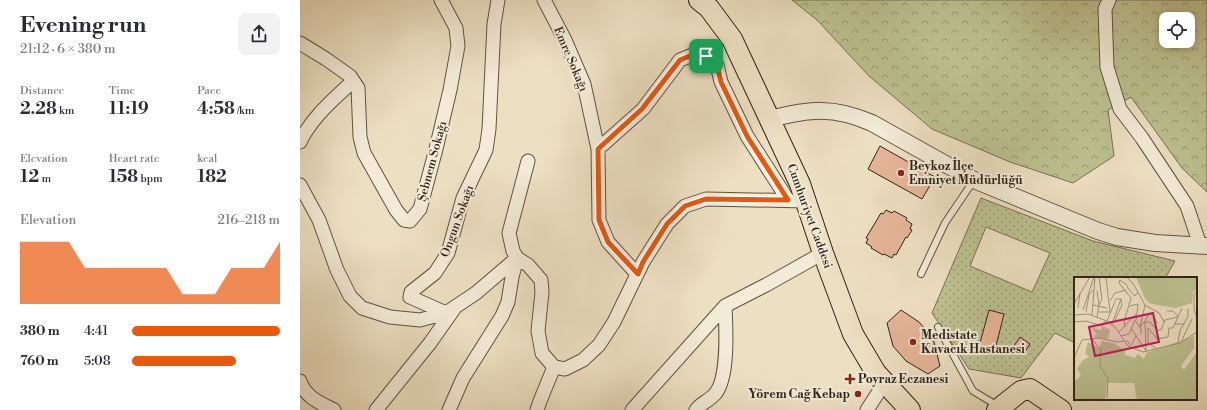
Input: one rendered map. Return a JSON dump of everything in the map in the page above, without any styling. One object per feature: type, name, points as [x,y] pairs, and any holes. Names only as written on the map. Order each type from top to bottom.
[{"type":"main road","name":"Cumhuriyet Caddesi","points":[[699,0],[709,8],[732,39],[800,184],[797,200],[823,253],[853,334],[876,373],[910,410]]},
{"type":"main road","points":[[999,409],[1021,391],[1030,389],[1061,410]]},
{"type":"street","name":"Şebnem Sokağı","points":[[353,81],[358,88],[360,137],[364,153],[396,210],[404,220],[410,221],[420,209],[450,90],[458,46],[456,28],[441,0]]},
{"type":"street","name":"Ongun Sokağı","points":[[450,310],[410,297],[411,292],[435,273],[448,253],[463,198],[486,150],[489,130],[494,24],[498,0]]},
{"type":"street","name":"Emre Sokağı","points":[[544,0],[565,40],[584,84],[598,149],[599,220],[608,242],[638,274]]},
{"type":"street","points":[[770,119],[810,110],[837,111],[857,116],[974,180],[1075,222],[1117,237],[1155,243],[1204,246],[1187,206],[1142,138],[1120,110],[1107,67],[1106,9],[1109,0]]},
{"type":"street","points":[[300,43],[350,76],[353,81],[322,110],[306,129],[300,142]]},
{"type":"street","points":[[598,149],[642,109],[680,60],[697,53],[706,56],[717,65],[721,82],[747,136],[797,200]]},
{"type":"street","points":[[528,161],[509,233],[513,251],[517,258],[528,265],[540,280],[542,292],[538,331],[542,352],[554,367],[565,369],[583,360],[599,345],[614,322],[643,262],[667,224],[685,206],[706,199],[797,200]]},
{"type":"street","points":[[300,185],[319,220],[337,270],[350,296],[362,308],[390,317],[420,320],[450,310],[476,293],[517,258]]},
{"type":"street","points":[[632,410],[725,306],[823,253]]},
{"type":"street","points":[[449,410],[463,378],[502,316],[508,302],[517,258]]},
{"type":"street","points":[[696,410],[700,405],[715,394],[721,383],[726,334],[725,306]]},
{"type":"street","points":[[376,410],[426,348],[450,310]]},
{"type":"street","points":[[537,410],[554,367]]},
{"type":"street","points":[[300,381],[302,388],[307,395],[334,410]]},
{"type":"street","points":[[867,410],[885,382]]},
{"type":"lane","points":[[921,274],[945,223],[974,180]]},
{"type":"lane","points":[[938,327],[973,391],[999,409]]},
{"type":"green space","points":[[792,0],[1207,0],[1207,192],[1182,168],[1131,97],[1108,110],[1114,156],[1073,183],[1010,162],[932,129],[869,76],[817,20]]},
{"type":"green space","points":[[981,198],[1093,241],[1175,261],[1165,277],[1074,277],[1074,342],[1055,333],[1021,378],[969,369],[932,313]],"holes":[[[986,227],[1050,253],[1032,292],[970,266]]]},
{"type":"building","name":"Beykoz İlçe Emniyet Müdürlüğü","points":[[880,146],[935,177],[922,199],[868,169]]},
{"type":"building","points":[[886,210],[892,213],[894,211],[907,218],[906,220],[912,224],[910,229],[912,230],[907,238],[906,237],[896,255],[894,254],[892,258],[884,254],[883,255],[871,248],[872,247],[866,243],[868,239],[866,238],[881,213],[883,214]]},
{"type":"building","name":"Medistate Kavacık Hastanesi","points":[[901,310],[919,322],[933,338],[940,366],[928,374],[906,361],[893,346],[887,323]]},
{"type":"building","points":[[989,310],[1004,314],[994,354],[978,350]]},
{"type":"building","points":[[1020,337],[1030,344],[1024,353],[1014,346]]},
{"type":"place","name":"Beykoz İlçe Emniyet Müdürlüğü","points":[[901,173]]},
{"type":"place","name":"Medistate Kavacık Hastanesi","points":[[913,342]]},
{"type":"place","name":"Poyraz Eczanesi","points":[[850,379]]},
{"type":"place","name":"Yörem Cağ Kebap","points":[[858,394]]},
{"type":"route","points":[[697,53],[706,56],[717,65],[721,82],[747,136],[788,200],[706,199],[685,206],[667,224],[643,262],[638,274],[608,242],[599,220],[598,149],[642,109],[680,60],[697,53]]}]
